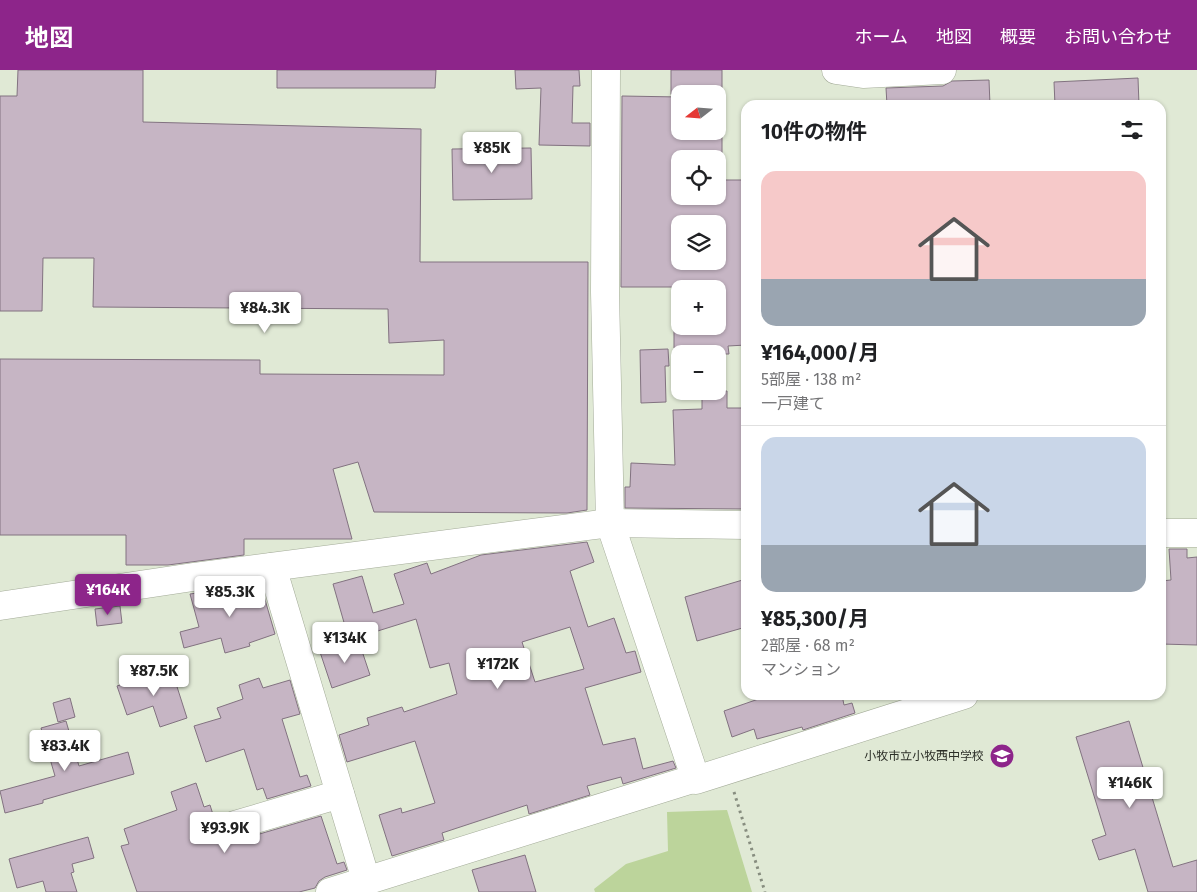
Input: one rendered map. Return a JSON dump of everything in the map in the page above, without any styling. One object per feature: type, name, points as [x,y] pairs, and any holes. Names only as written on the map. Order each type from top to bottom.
[{"type":"street","points":[[606,70],[605,292],[610,523],[696,778]]},
{"type":"street","points":[[836,70],[863,74],[942,70]]},
{"type":"street","points":[[0,606],[610,523],[741,525]]},
{"type":"street","points":[[1166,533],[1197,533]]},
{"type":"street","points":[[272,568],[366,880]]},
{"type":"street","points":[[330,892],[696,778],[696,780],[948,700]]},
{"type":"street","points":[[246,815],[340,794]]},
{"type":"path","points":[[728,770],[764,892]]},
{"type":"green space","points":[[727,810],[752,892],[595,892],[594,889],[626,864],[668,851],[667,812]]},
{"type":"building","points":[[18,70],[143,70],[143,122],[421,129],[420,262],[588,262],[587,510],[567,513],[374,512],[358,462],[333,469],[352,539],[244,539],[244,555],[168,565],[126,565],[126,535],[0,535],[0,359],[260,360],[260,374],[444,375],[444,340],[389,343],[388,309],[93,307],[94,258],[43,258],[42,311],[0,311],[0,96],[17,96]]},
{"type":"building","points":[[277,70],[436,70],[435,88],[277,88]]},
{"type":"building","points":[[515,70],[579,70],[580,86],[573,86],[572,123],[590,123],[590,146],[539,145],[541,88],[516,89]]},
{"type":"building","points":[[671,70],[722,70],[722,85],[671,85]]},
{"type":"building","points":[[1138,78],[1139,100],[1055,100],[1054,82]]},
{"type":"building","points":[[989,80],[990,100],[887,100],[886,88],[943,86],[952,81]]},
{"type":"building","points":[[622,96],[671,97],[671,140],[722,140],[722,150],[671,150],[671,205],[726,205],[726,180],[741,180],[741,345],[728,346],[729,354],[726,354],[726,345],[674,345],[674,335],[726,335],[726,280],[671,280],[671,287],[621,287]]},
{"type":"building","points":[[531,148],[532,199],[453,200],[452,149]]},
{"type":"building","points":[[668,349],[669,366],[665,366],[666,402],[641,403],[640,350]]},
{"type":"building","points":[[726,391],[727,408],[741,408],[741,509],[625,508],[625,487],[630,487],[631,463],[675,465],[673,410],[702,409],[702,400],[726,400]]},
{"type":"building","points":[[587,542],[594,562],[570,571],[588,627],[614,618],[626,653],[635,651],[641,672],[585,688],[603,745],[635,738],[643,769],[673,761],[676,768],[623,784],[621,777],[587,786],[590,795],[529,814],[527,805],[442,833],[444,840],[392,856],[379,815],[401,808],[402,813],[435,803],[415,741],[347,762],[339,735],[369,725],[367,718],[402,707],[404,712],[457,694],[449,663],[430,668],[416,619],[349,640],[333,584],[362,576],[373,613],[404,604],[394,574],[427,563],[431,574],[481,555]],"holes":[[[570,627],[584,669],[535,682],[522,642]]]},
{"type":"building","points":[[1169,549],[1187,549],[1187,558],[1197,557],[1197,645],[1166,644],[1166,580],[1171,580]]},
{"type":"building","points":[[741,580],[741,628],[697,641],[685,597]]},
{"type":"building","points":[[244,586],[244,591],[261,586],[275,634],[249,643],[250,646],[225,653],[221,638],[184,648],[180,632],[199,627],[190,594]]},
{"type":"building","points":[[120,606],[122,623],[97,626],[95,609]]},
{"type":"building","points":[[358,639],[370,675],[332,688],[320,652]]},
{"type":"building","points":[[171,668],[187,718],[160,727],[153,706],[127,715],[117,686]]},
{"type":"building","points":[[259,678],[263,688],[290,680],[300,714],[282,719],[300,777],[307,775],[311,786],[267,799],[263,788],[257,790],[244,749],[206,762],[194,726],[221,718],[217,708],[243,699],[239,685]]},
{"type":"building","points":[[70,698],[75,717],[58,722],[53,703]]},
{"type":"building","points":[[756,700],[843,700],[844,705],[852,703],[855,713],[803,730],[802,727],[757,739],[754,729],[732,737],[724,711]]},
{"type":"building","points":[[66,721],[79,766],[128,752],[134,774],[5,813],[0,791],[55,776],[41,728]]},
{"type":"building","points":[[1129,721],[1173,867],[1197,860],[1197,892],[1148,892],[1135,849],[1099,860],[1092,840],[1106,835],[1076,737]]},
{"type":"building","points":[[196,783],[204,807],[210,805],[221,840],[227,838],[239,840],[321,816],[337,864],[344,862],[347,870],[325,877],[319,881],[315,888],[299,892],[137,892],[121,846],[129,844],[124,829],[177,810],[171,792]]},
{"type":"building","points":[[88,837],[94,858],[72,864],[74,872],[71,873],[77,892],[46,892],[43,881],[17,888],[9,859]]},
{"type":"building","points":[[525,855],[536,892],[479,892],[472,870]]},
{"type":"place","name":"小牧市立小牧西中学校","points":[[1002,756]]}]
